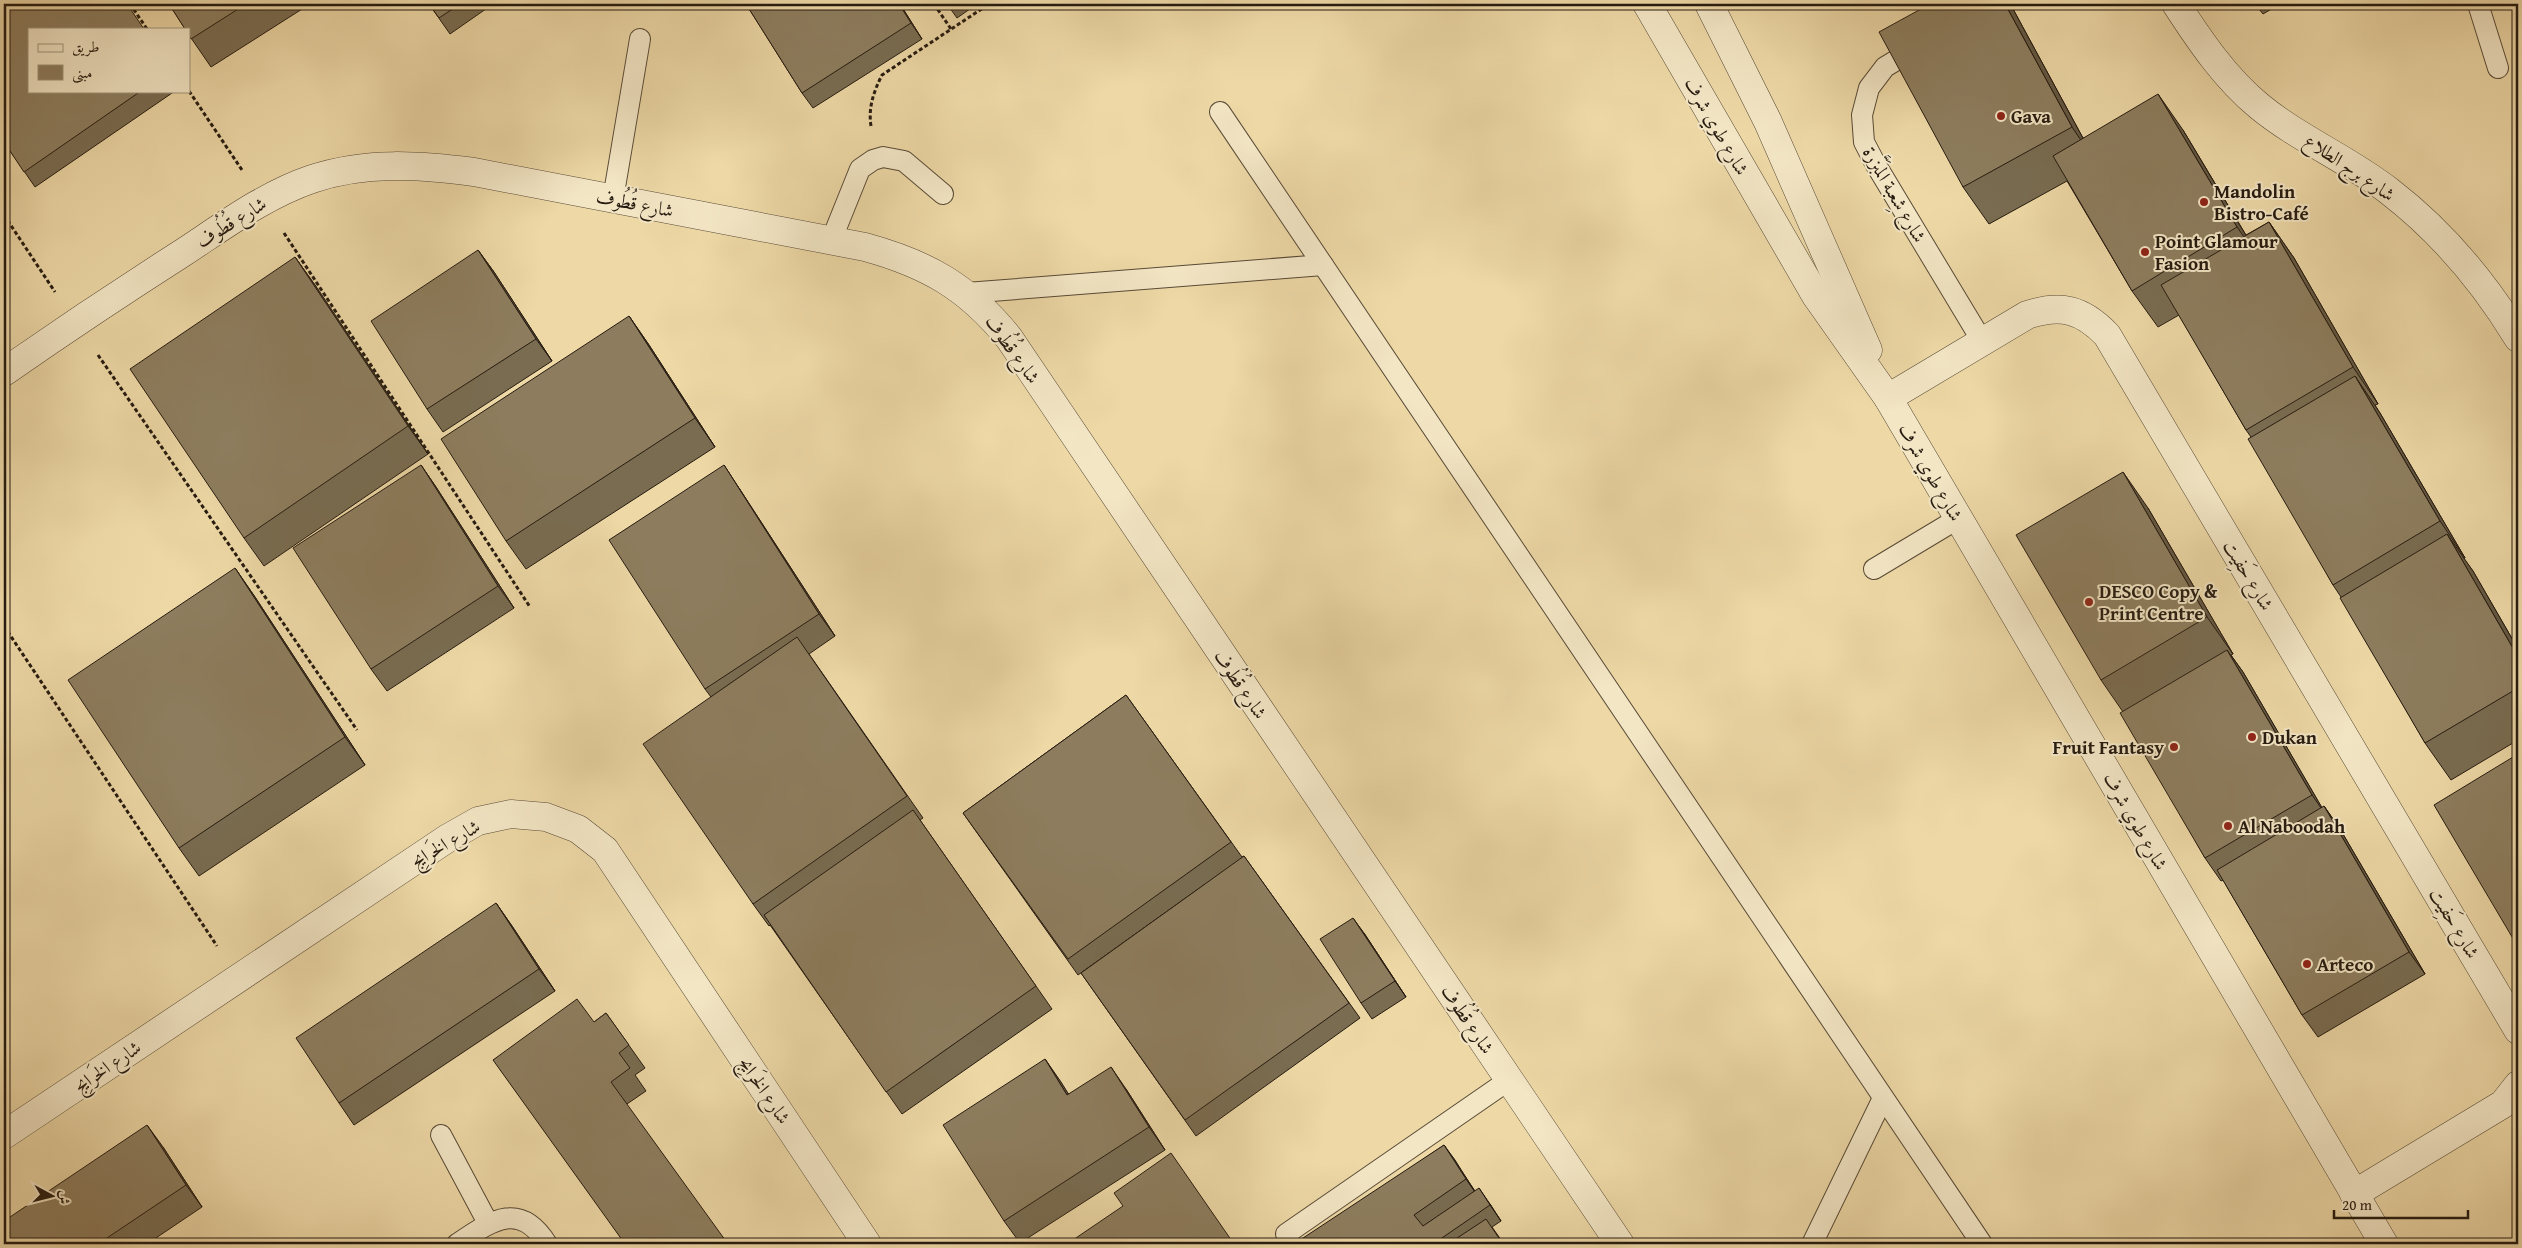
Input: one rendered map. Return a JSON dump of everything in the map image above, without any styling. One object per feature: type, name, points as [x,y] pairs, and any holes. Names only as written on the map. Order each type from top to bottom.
[{"type":"street","name":"شارع طوي شرف","points":[[1647,4],[1816,296],[1888,398],[2384,1244]]},
{"type":"street","name":"شارع طوي شرف","points":[[1709,4],[1768,122],[1888,398]]},
{"type":"street","name":"شارع برج الطلاع","points":[[2176,4],[2220,67],[2259,106],[2390,191],[2445,241],[2493,297],[2518,338]]},
{"type":"street","name":"شارع قُطُوف","points":[[4,372],[76,322],[262,200],[313,179],[366,167],[420,165],[474,172],[831,241],[901,257],[935,272],[966,293],[989,313],[1009,338],[1620,1244]]},
{"type":"street","name":"شارع حَفِيت","points":[[1888,398],[1982,341],[2027,316],[2043,310],[2060,309],[2076,312],[2094,321],[2107,335],[2518,1030]]},
{"type":"street","name":"شارع الخَرايِج","points":[[4,1135],[448,838],[478,821],[511,814],[546,817],[578,829],[605,850],[867,1244]]},
{"type":"street","points":[[2354,1194],[2503,1104],[2518,1085]]},
{"type":"lane","points":[[2478,4],[2498,68]]},
{"type":"lane","name":"شارع شِعبة المبَزَّرة","points":[[1935,36],[1885,67],[1869,88],[1862,115],[1864,142],[1876,166],[1982,341]]},
{"type":"lane","points":[[613,199],[640,39]]},
{"type":"lane","points":[[1220,112],[1982,1244]]},
{"type":"lane","points":[[831,241],[860,169],[873,160],[883,157],[904,161],[943,194]]},
{"type":"lane","points":[[966,293],[1323,265]]},
{"type":"lane","points":[[1874,569],[1959,518]]},
{"type":"lane","points":[[1286,1234],[1509,1080]]},
{"type":"lane","points":[[1812,1244],[1883,1098]]},
{"type":"lane","points":[[441,1134],[488,1223]]},
{"type":"lane","points":[[456,1244],[488,1223],[500,1218],[513,1218],[525,1221],[535,1227],[547,1244]]},
{"type":"path","points":[[130,4],[145,28]]},
{"type":"path","points":[[934,4],[951,29]]},
{"type":"path","points":[[883,157],[875,141],[870,115],[874,90],[882,75],[989,4]]},
{"type":"path","points":[[190,92],[530,606]]},
{"type":"path","points":[[4,215],[357,730]]},
{"type":"path","points":[[4,626],[238,978]]},
{"type":"building","points":[[4,4],[127,4],[143,28],[28,28],[28,92],[140,92],[24,172],[4,142]]},
{"type":"building","points":[[169,4],[246,4],[191,39],[190,28],[184,28]]},
{"type":"building","points":[[429,4],[460,4],[439,18]]},
{"type":"building","points":[[746,4],[899,4],[911,23],[802,93]]},
{"type":"building","name":"Gava","points":[[1930,4],[2005,4],[2072,127],[1963,187],[1879,32]]},
{"type":"building","points":[[2158,94],[2237,227],[2132,291],[2053,156]]},
{"type":"building","points":[[2269,222],[2353,367],[2246,430],[2161,285]]},
{"type":"building","points":[[478,250],[536,339],[427,409],[371,321]]},
{"type":"building","points":[[295,257],[408,426],[244,538],[130,369]]},
{"type":"building","points":[[629,316],[695,418],[506,541],[441,439]]},
{"type":"building","points":[[2355,376],[2440,521],[2333,585],[2248,439]]},
{"type":"building","points":[[421,465],[498,586],[371,669],[293,548]]},
{"type":"building","points":[[724,465],[819,614],[705,689],[609,540]]},
{"type":"building","points":[[2123,472],[2207,617],[2101,680],[2016,535]]},
{"type":"building","points":[[2447,534],[2518,657],[2518,688],[2425,743],[2340,598]]},
{"type":"building","points":[[235,568],[345,737],[179,848],[68,680]]},
{"type":"building","points":[[797,637],[907,796],[753,904],[643,744]]},
{"type":"building","points":[[2227,650],[2312,795],[2205,858],[2120,713]]},
{"type":"building","points":[[1126,695],[1231,842],[1068,959],[963,813]]},
{"type":"building","points":[[2518,754],[2518,947],[2434,805]]},
{"type":"building","points":[[2324,806],[2409,952],[2302,1015],[2217,870]]},
{"type":"building","points":[[913,810],[1036,986],[886,1092],[764,915]]},
{"type":"building","points":[[1244,856],[1349,1003],[1185,1120],[1081,973]]},
{"type":"building","points":[[496,903],[539,969],[339,1103],[296,1038]]},
{"type":"building","points":[[1353,918],[1395,981],[1361,1003],[1320,939]]},
{"type":"building","points":[[577,999],[594,1022],[606,1013],[629,1045],[619,1053],[630,1068],[611,1082],[728,1244],[625,1244],[493,1060]]},
{"type":"building","points":[[1045,1059],[1067,1095],[1111,1067],[1149,1127],[1004,1221],[943,1125]]},
{"type":"building","points":[[147,1125],[186,1185],[98,1244],[4,1244],[4,1221]]},
{"type":"building","points":[[1444,1145],[1466,1179],[1414,1215],[1423,1226],[1479,1188],[1490,1205],[1436,1242],[1437,1244],[1299,1244],[1297,1242]]},
{"type":"building","points":[[1171,1153],[1234,1244],[1067,1244],[1123,1206],[1114,1193]]},
{"type":"building","points":[[1486,1219],[1503,1244],[1448,1244]]},
{"type":"place","name":"Gava","points":[[2001,116]]},
{"type":"place","name":"Mandolin Bistro-Café","points":[[2204,202]]},
{"type":"place","name":"Point Glamour Fasion","points":[[2145,252]]},
{"type":"place","name":"DESCO Copy & Print Centre","points":[[2089,602]]},
{"type":"place","name":"Dukan","points":[[2252,737]]},
{"type":"place","name":"Fruit Fantasy","points":[[2174,747]]},
{"type":"place","name":"Al Naboodah","points":[[2228,826]]},
{"type":"place","name":"Arteco","points":[[2307,964]]}]
